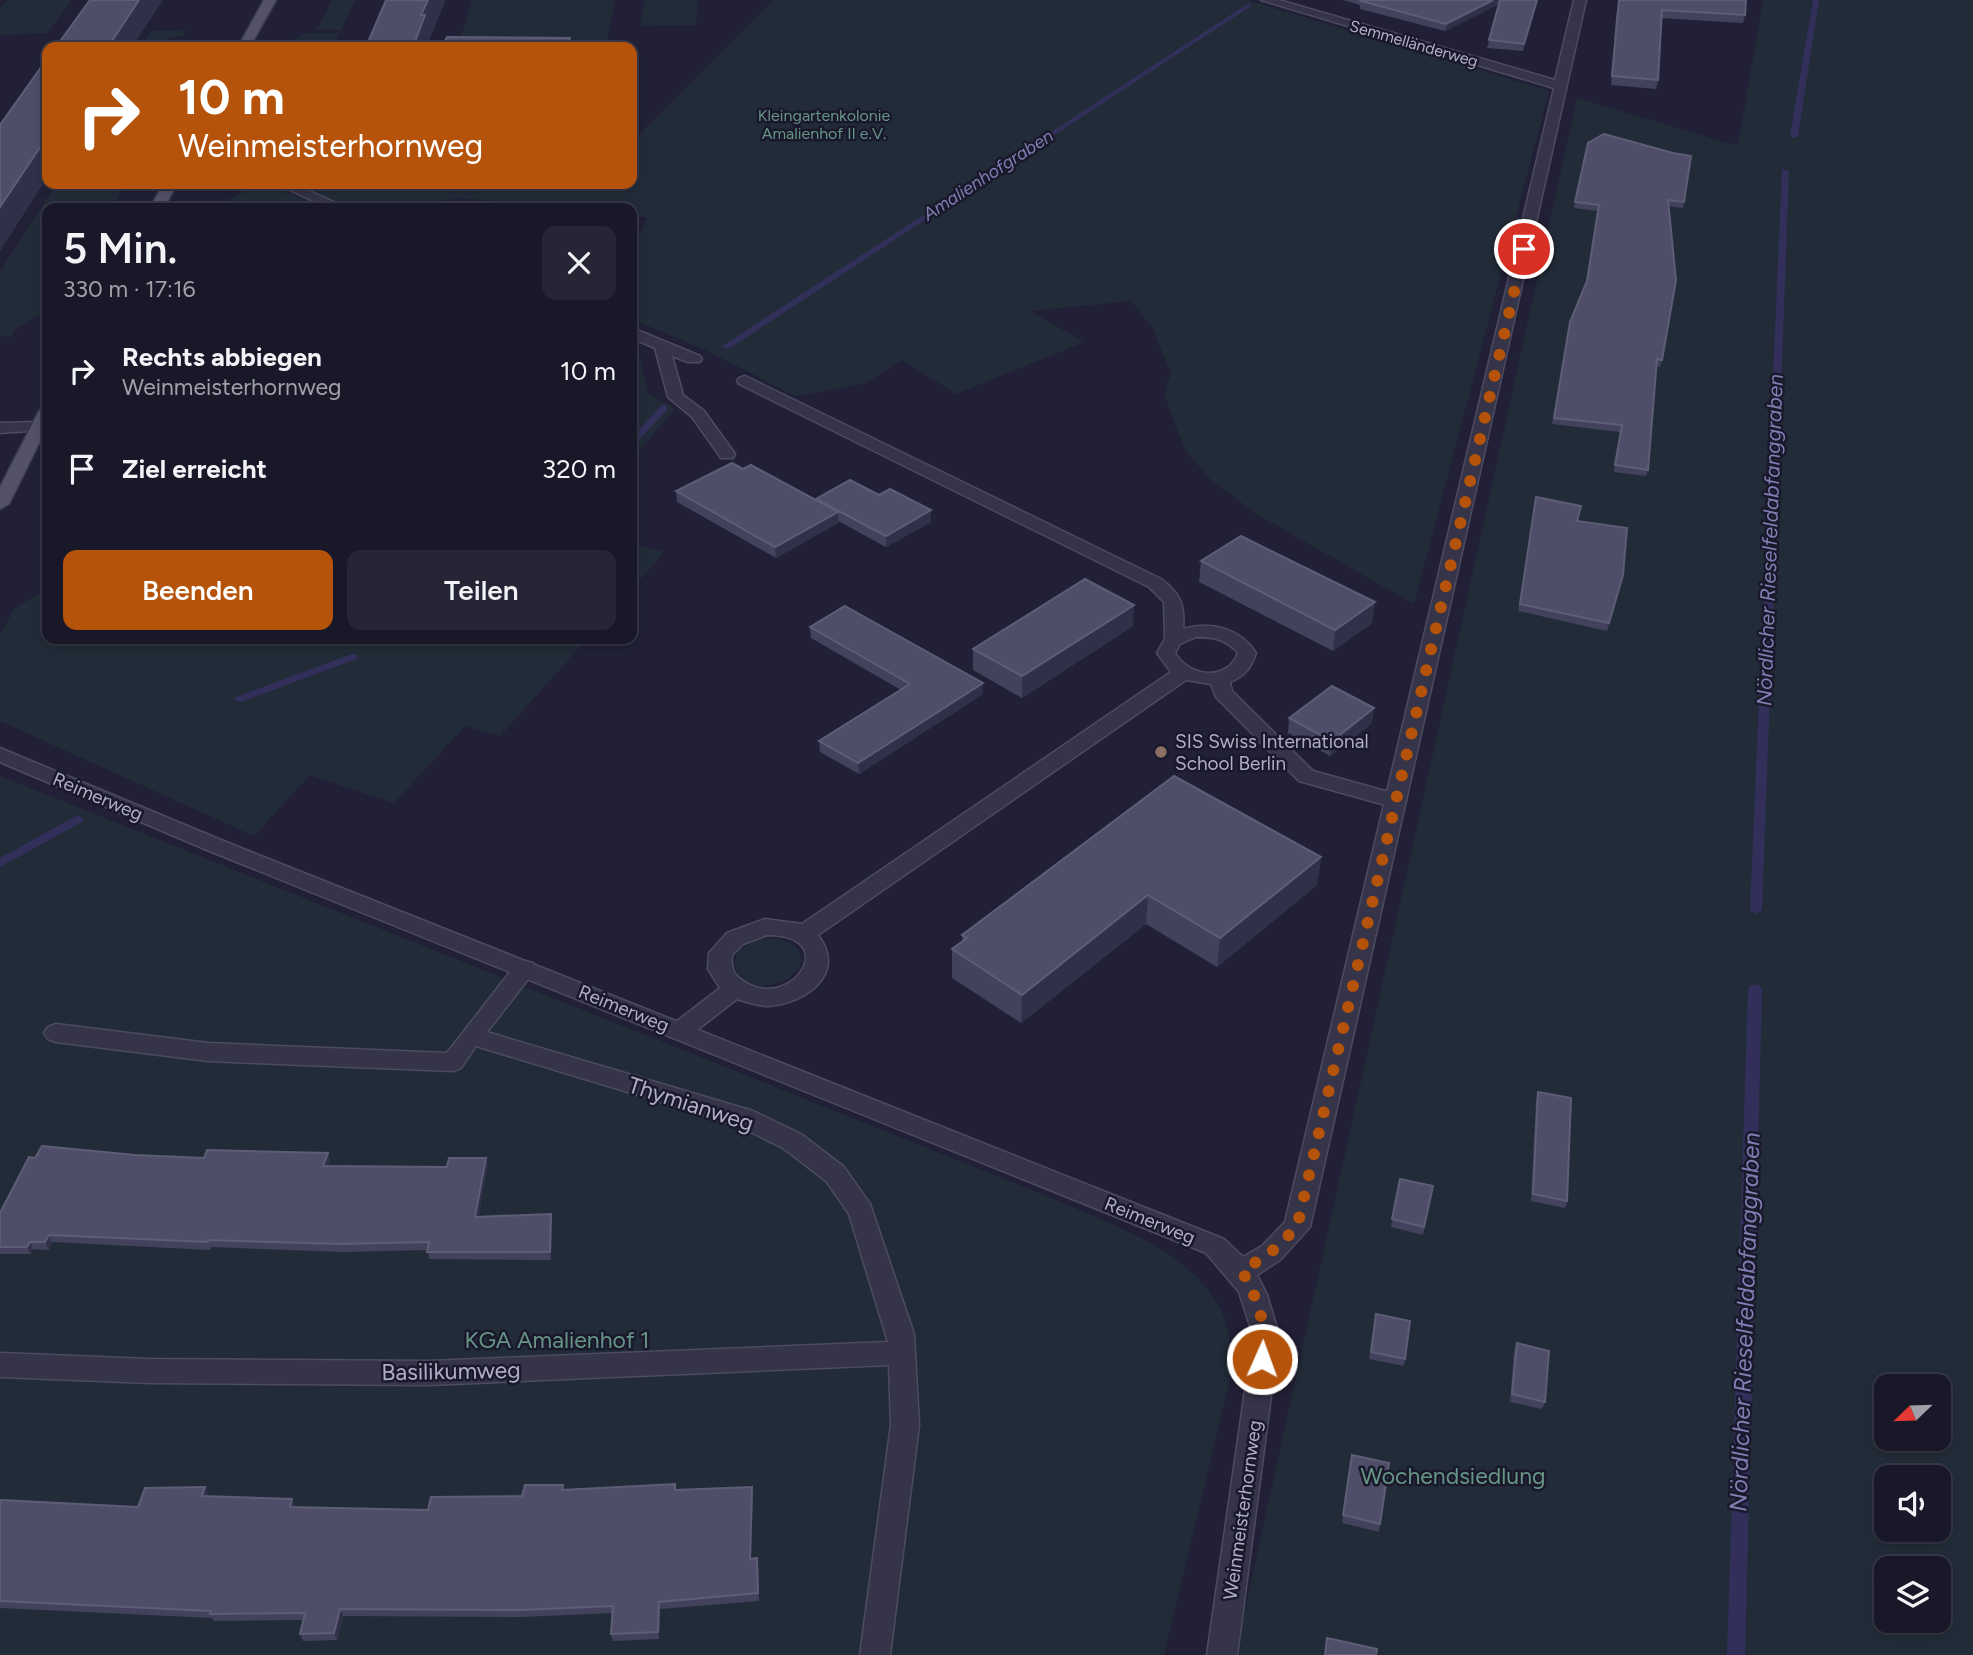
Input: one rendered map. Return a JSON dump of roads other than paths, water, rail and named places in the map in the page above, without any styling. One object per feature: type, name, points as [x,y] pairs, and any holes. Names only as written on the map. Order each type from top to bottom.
[{"type":"main road","points":[[247,42],[270,0]]},
{"type":"main road","points":[[1,500],[42,420]]},
{"type":"street","name":"Semmelländerweg","points":[[1267,0],[1561,86]]},
{"type":"street","points":[[1242,1271],[1270,1253],[1297,1227],[1580,0]]},
{"type":"street","points":[[295,189],[328,203]]},
{"type":"street","points":[[637,335],[694,359]]},
{"type":"street","points":[[662,346],[676,397],[698,414],[727,454]]},
{"type":"street","points":[[745,381],[1156,583],[1171,594],[1177,606],[1174,639],[1166,653],[1174,667],[1183,673],[1219,678],[1241,669],[1246,662],[1247,653],[1234,639],[1210,631],[1184,634],[1174,639]]},
{"type":"street","points":[[0,428],[38,427]]},
{"type":"street","points":[[803,934],[1183,673]]},
{"type":"street","points":[[1219,678],[1223,693],[1306,776],[1396,801]]},
{"type":"street","name":"Reimerweg","points":[[0,754],[227,850],[1215,1246],[1242,1271]]},
{"type":"street","points":[[765,927],[782,927],[803,934],[816,948],[816,971],[796,990],[772,996],[748,995],[734,989],[724,980],[719,970],[719,958],[726,946],[736,937],[765,927]]},
{"type":"street","points":[[56,1033],[208,1052],[453,1062],[525,969]]},
{"type":"street","points":[[680,1031],[734,989]]},
{"type":"street","name":"Thymianweg","points":[[471,1036],[744,1118],[793,1141],[835,1174],[861,1211],[901,1334],[905,1426],[875,1655]]},
{"type":"street","name":"Weinmeisterhornweg","points":[[1222,1655],[1266,1335],[1257,1300],[1242,1271]]},
{"type":"street","name":"Basilikumweg","points":[[0,1365],[150,1371],[429,1373],[902,1353]]},
{"type":"waterway","name":"Nördlicher Rieselfeldabfanggraben","points":[[1794,136],[1816,0]]},
{"type":"waterway","name":"Amalienhofgraben","points":[[727,346],[1249,5]]},
{"type":"waterway","name":"Nördlicher Rieselfeldabfanggraben","points":[[1756,910],[1785,171]]},
{"type":"waterway","name":"Amalienhofgraben","points":[[637,437],[664,408]]},
{"type":"waterway","name":"Amalienhofgraben","points":[[240,699],[352,657]]},
{"type":"waterway","name":"Amalienhofgraben","points":[[0,863],[78,819]]},
{"type":"waterway","name":"Nördlicher Rieselfeldabfanggraben","points":[[1736,1655],[1755,989]]},
{"type":"place","name":"SIS Swiss International School Berlin","points":[[1161,752]]},
{"type":"park label","name":"Kleingartenkolonie Amalienhof II e.V.","points":[[824,124]]},
{"type":"park label","name":"KGA Amalienhof 1","points":[[557,1340]]},
{"type":"park label","name":"Wochendsiedlung","points":[[1453,1476]]}]
